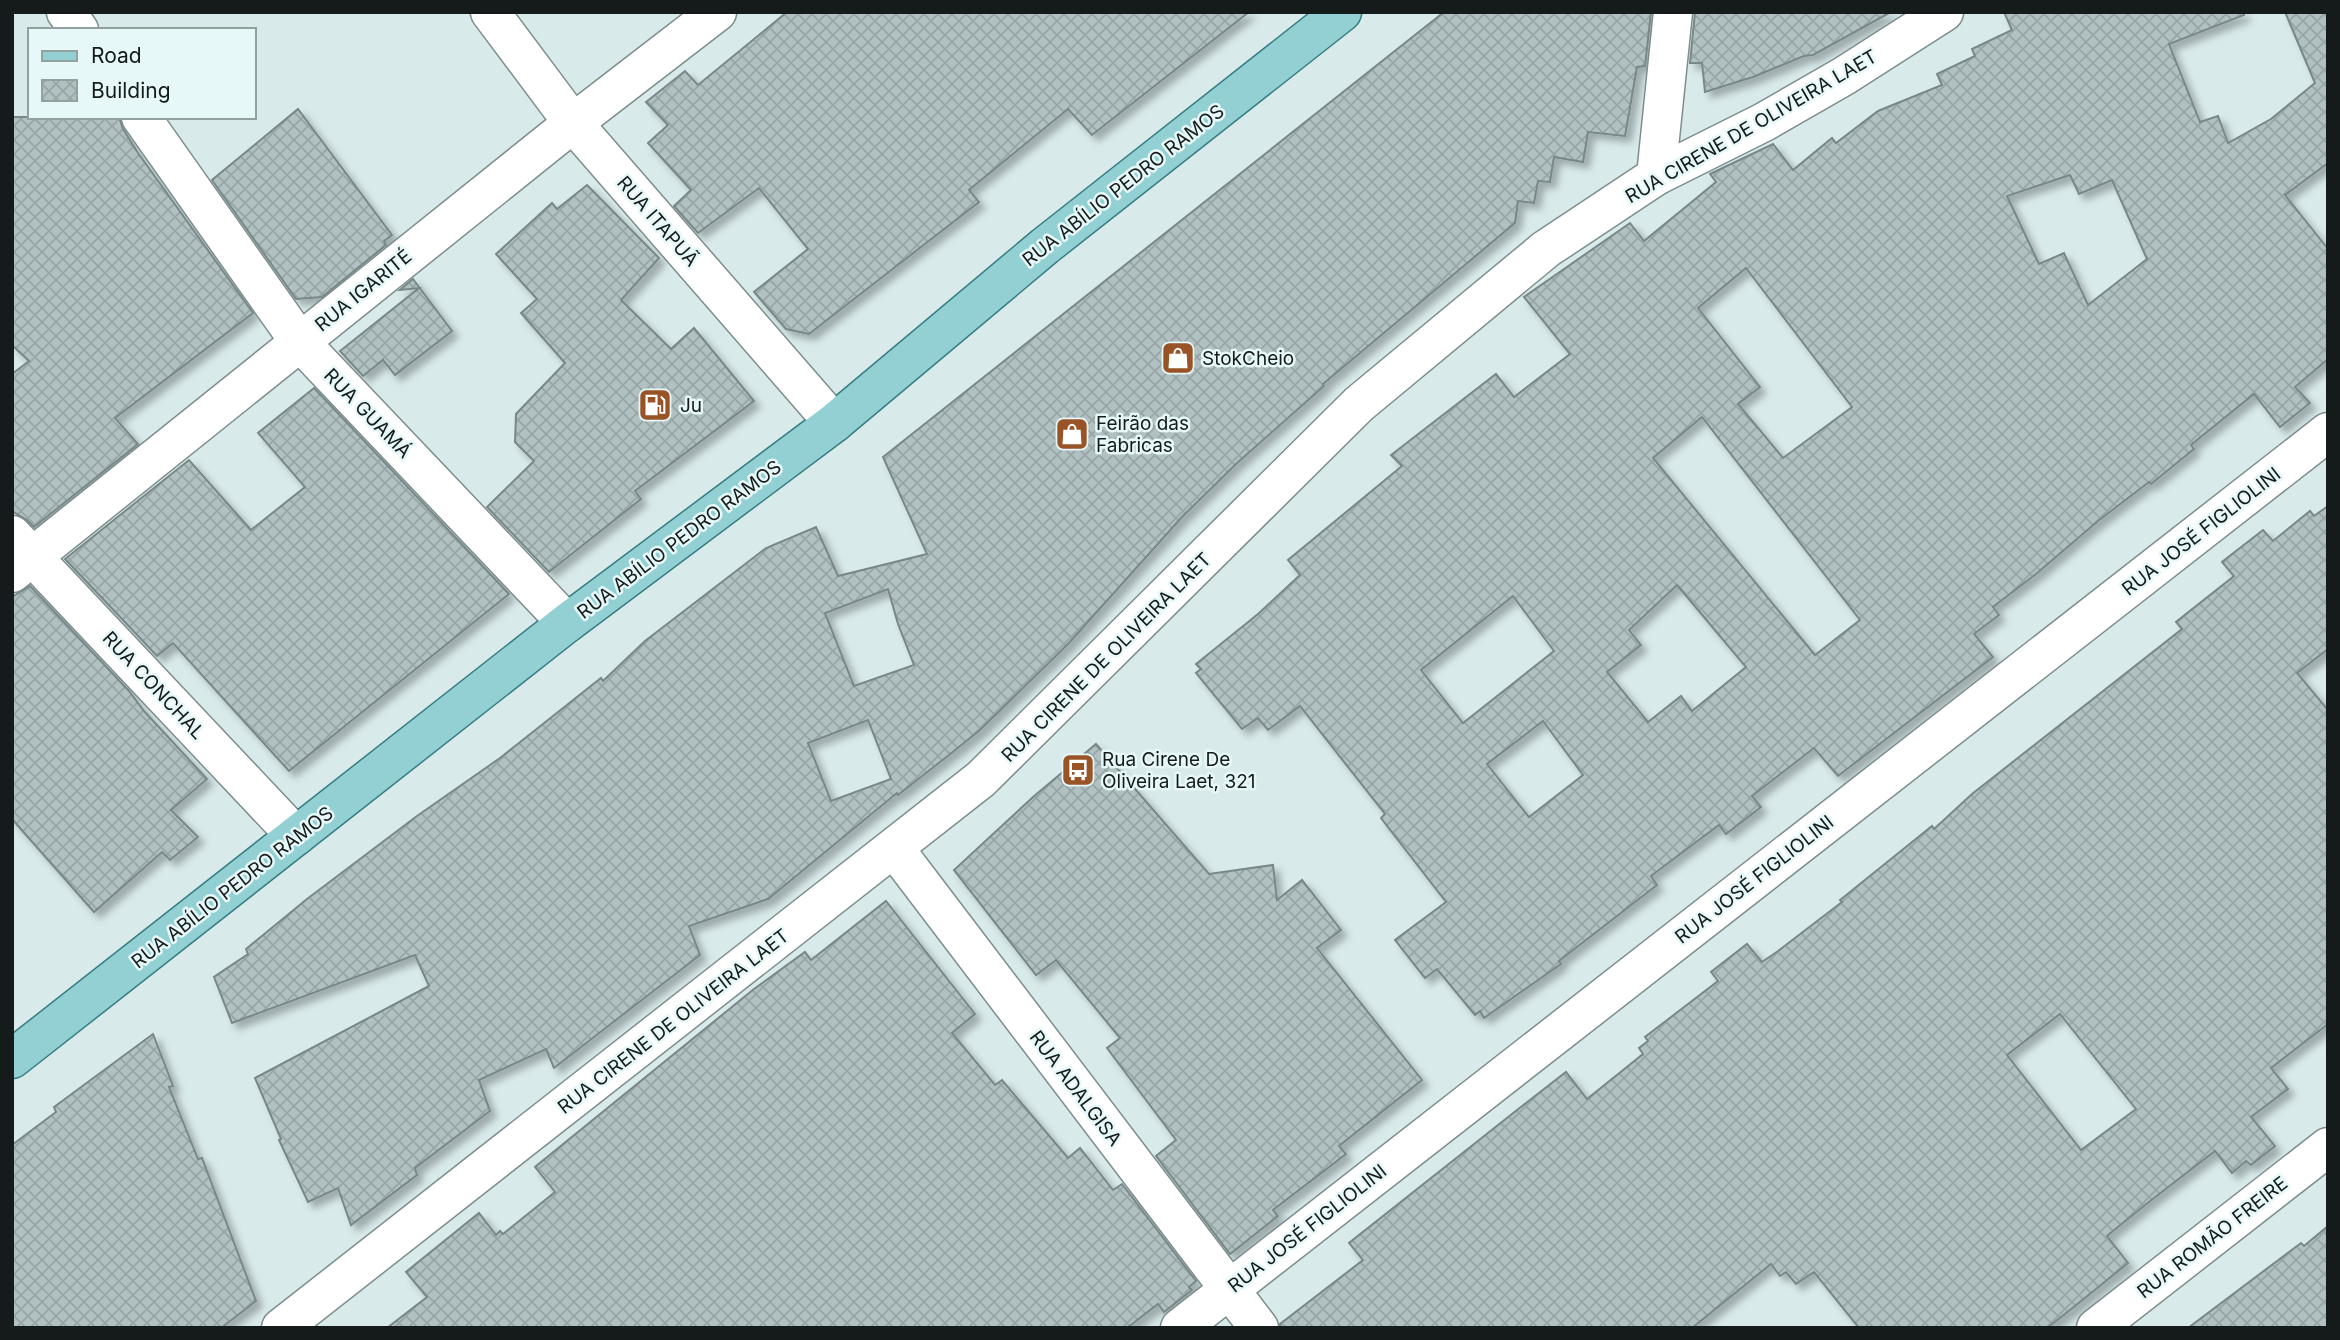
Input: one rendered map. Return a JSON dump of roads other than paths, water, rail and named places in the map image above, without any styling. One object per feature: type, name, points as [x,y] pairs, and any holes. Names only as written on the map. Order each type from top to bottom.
[{"type":"main road","name":"RUA ABÍLIO PEDRO RAMOS","points":[[12,1059],[567,622],[834,423],[1045,246],[1342,12]]},
{"type":"street","points":[[66,12],[78,28]]},
{"type":"street","name":"RUA ITAPUÃ","points":[[490,12],[573,123],[834,423]]},
{"type":"street","name":"RUA IGARITÉ","points":[[19,555],[299,341],[717,12]]},
{"type":"street","points":[[1656,176],[1673,12]]},
{"type":"street","name":"RUA CIRENE DE OLIVEIRA LAET","points":[[281,1328],[981,779],[1359,404],[1546,249],[1656,176],[1764,121],[1844,76],[1944,12]]},
{"type":"street","name":"RUA GUAMÁ","points":[[142,119],[299,341],[567,622]]},
{"type":"street","name":"RUA JOSÉ FIGLIOLINI","points":[[1180,1328],[2328,432]]},
{"type":"street","name":"RUA CONCHAL","points":[[19,555],[296,836]]},
{"type":"street","name":"RUA ADALGISA","points":[[894,848],[1259,1328]]},
{"type":"street","name":"RUA ROMÃO FREIRE","points":[[2096,1328],[2328,1147]]},
{"type":"place","name":"StokCheio","points":[[1178,358]]},
{"type":"place","name":"Ju","points":[[655,405]]},
{"type":"place","name":"Feirão das Fabricas","points":[[1072,434]]},
{"type":"place","name":"Rua Cirene De Oliveira Laet, 321","points":[[1078,770]]}]
